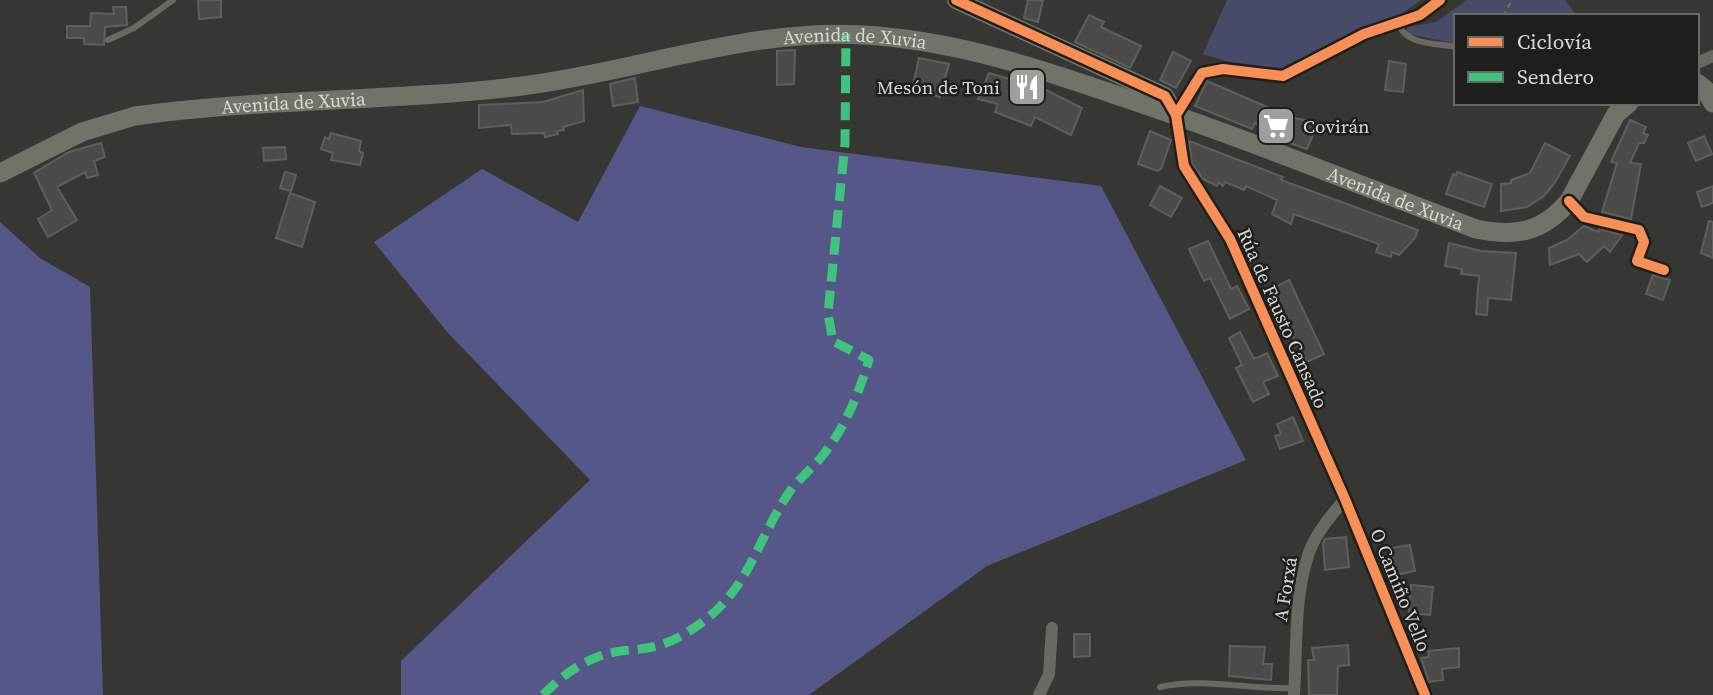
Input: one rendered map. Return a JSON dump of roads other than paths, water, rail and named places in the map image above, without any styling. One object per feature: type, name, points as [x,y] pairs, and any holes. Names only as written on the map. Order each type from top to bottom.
[{"type":"main road","name":"Avenida de Xuvia","points":[[0,173],[82,131],[135,116],[526,86],[713,46],[824,34],[909,39],[988,55],[1176,115],[1476,229],[1504,235],[1528,231],[1560,212],[1569,201],[1621,107]]},
{"type":"main road","points":[[1699,84],[1713,103]]},
{"type":"main road","points":[[1699,103],[1713,115]]},
{"type":"street","points":[[956,0],[1165,96],[1176,115]]},
{"type":"street","points":[[1176,115],[1196,80],[1209,70],[1223,69],[1283,76],[1364,34],[1420,15],[1440,0]]},
{"type":"street","name":"Rúa de Fausto Cansado","points":[[1176,115],[1184,166],[1230,239],[1345,499]]},
{"type":"street","points":[[1569,201],[1584,217],[1639,230],[1644,242],[1637,261],[1664,270]]},
{"type":"street","name":"A Forxá","points":[[1294,692],[1299,618],[1307,558],[1323,526],[1345,499]]},
{"type":"street","name":"O Camiño Vello","points":[[1345,499],[1425,695]]},
{"type":"street","points":[[1040,695],[1049,674],[1052,628]]},
{"type":"lane","points":[[108,40],[134,28],[173,0]]},
{"type":"lane","points":[[1398,23],[1401,33],[1409,38],[1454,47]]},
{"type":"lane","points":[[1160,687],[1203,683],[1294,692]]},
{"type":"place","name":"Mesón de Toni","points":[[1027,87]]},
{"type":"place","name":"Covirán","points":[[1276,126]]}]
